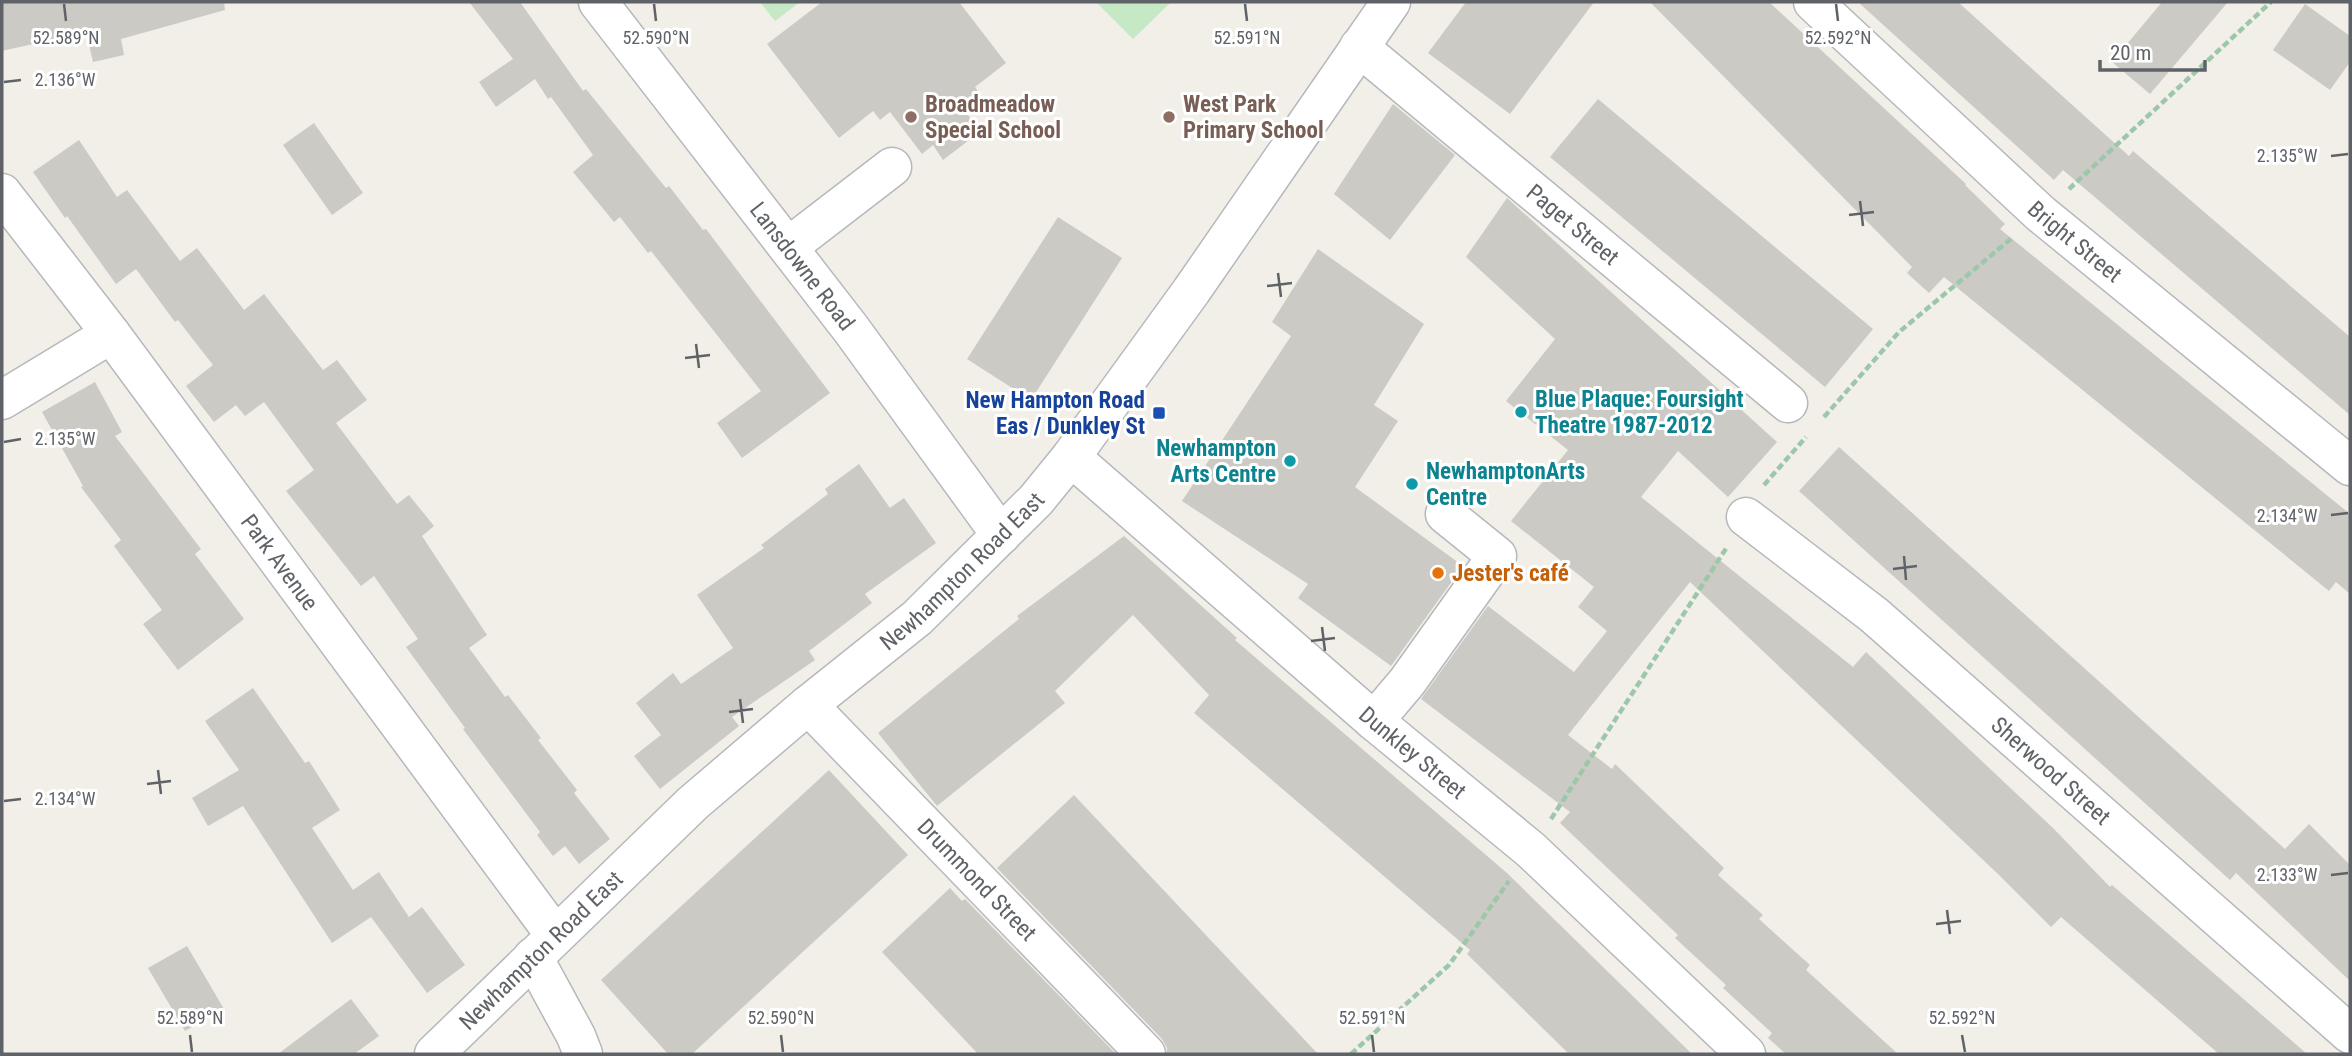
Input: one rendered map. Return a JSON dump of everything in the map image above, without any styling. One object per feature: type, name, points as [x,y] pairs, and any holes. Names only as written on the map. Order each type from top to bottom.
[{"type":"street","name":"Lansdowne Road","points":[[598,2],[851,329],[1001,535]]},
{"type":"street","name":"Newhampton Road East","points":[[435,1054],[693,803],[808,705],[917,618],[1036,500],[1072,457],[1192,290],[1391,2]]},
{"type":"street","name":"Bright Street","points":[[1814,2],[2041,214],[2350,467]]},
{"type":"street","name":"Paget Street","points":[[1359,47],[1788,403]]},
{"type":"street","points":[[788,247],[892,167]]},
{"type":"street","name":"Park Avenue","points":[[2,193],[111,334],[544,946],[583,1054]]},
{"type":"street","points":[[2,400],[111,334]]},
{"type":"street","name":"Dunkley Street","points":[[1072,457],[1374,721],[1531,850],[1746,1054]]},
{"type":"street","points":[[1374,721],[1408,682],[1497,556],[1445,514]]},
{"type":"street","name":"Sherwood Street","points":[[1746,517],[1874,615],[2350,1034]]},
{"type":"street","name":"Drummond Street","points":[[808,705],[1146,1054]]},
{"type":"green space","points":[[760,2],[800,2],[775,21]]},
{"type":"green space","points":[[1096,2],[1171,2],[1133,39]]},
{"type":"building","points":[[2,2],[224,2],[225,10],[121,39],[124,55],[93,62],[86,32],[2,51]]},
{"type":"building","points":[[469,2],[520,2],[583,91],[586,89],[666,188],[669,186],[703,230],[706,229],[830,393],[742,458],[717,423],[761,391],[651,251],[648,253],[620,217],[614,222],[573,172],[593,155],[535,79],[496,107],[479,82],[513,59]]},
{"type":"building","points":[[822,2],[959,2],[1006,63],[975,87],[980,95],[963,109],[981,131],[943,160],[933,145],[922,154],[890,112],[880,120],[873,111],[839,138],[767,44]]},
{"type":"building","points":[[1466,2],[1594,2],[1510,114],[1428,53]]},
{"type":"building","points":[[1650,2],[1769,2],[1966,184],[2005,224],[2000,229],[2350,514],[2350,594],[2336,582],[2329,591],[1944,277],[1929,293],[1907,273],[1912,267]]},
{"type":"building","points":[[1858,2],[1958,2],[2129,156],[2133,151],[2350,337],[2350,415],[2063,170],[2054,180]]},
{"type":"building","points":[[2162,2],[2228,2],[2150,94],[2112,62]]},
{"type":"building","points":[[2305,4],[2350,36],[2350,62],[2330,90],[2273,50]]},
{"type":"building","points":[[1598,99],[1873,329],[1825,387],[1550,157]]},
{"type":"building","points":[[1393,104],[1455,155],[1390,240],[1334,194]]},
{"type":"building","points":[[314,123],[363,193],[332,215],[283,145]]},
{"type":"building","points":[[79,140],[117,197],[127,190],[180,261],[197,248],[244,310],[264,294],[323,370],[337,360],[367,400],[336,423],[397,504],[409,495],[434,526],[422,536],[487,635],[469,648],[505,697],[508,695],[541,738],[538,740],[577,790],[574,793],[610,839],[579,864],[565,846],[553,856],[537,835],[540,832],[406,647],[418,639],[374,576],[361,586],[286,491],[314,470],[264,402],[245,416],[236,405],[214,422],[186,386],[213,365],[178,320],[175,322],[136,269],[116,284],[33,172]]},
{"type":"building","points":[[1507,198],[1777,442],[1728,497],[1678,451],[1641,497],[1853,667],[1866,652],[2054,829],[2110,887],[2112,885],[2307,1054],[2219,1054],[2061,917],[2051,927],[1690,582],[1568,735],[1612,769],[1615,764],[1724,868],[1718,875],[1763,915],[1759,919],[1810,965],[1806,970],[1898,1054],[1786,1054],[1768,1038],[1772,1033],[1723,988],[1726,985],[1675,938],[1678,935],[1560,823],[1570,812],[1421,699],[1488,606],[1574,672],[1607,631],[1578,607],[1594,587],[1511,521],[1568,450],[1506,401],[1555,339],[1466,257]]},
{"type":"building","points":[[1058,217],[1122,258],[1031,400],[967,359]]},
{"type":"building","points":[[1318,249],[1424,324],[1374,405],[1398,421],[1355,487],[1463,566],[1391,666],[1298,598],[1308,584],[1182,501],[1291,336],[1272,322]]},
{"type":"building","points":[[95,382],[122,432],[115,436],[201,549],[195,554],[244,619],[178,670],[143,624],[162,610],[114,546],[121,540],[81,487],[83,486],[42,412]]},
{"type":"building","points":[[1839,447],[2285,849],[2309,824],[2350,865],[2350,981],[2236,873],[2230,880],[1799,491]]},
{"type":"building","points":[[859,464],[890,508],[904,498],[936,543],[865,594],[872,603],[809,651],[815,660],[732,717],[739,726],[660,789],[634,756],[661,735],[636,703],[673,673],[681,684],[733,648],[697,595],[764,548],[761,545],[828,494],[825,489]]},
{"type":"building","points":[[1124,536],[1237,638],[1235,640],[1507,873],[1692,1054],[1569,1054],[1467,954],[1470,950],[1194,713],[1209,695],[1133,615],[1055,691],[1065,703],[937,806],[878,733],[1019,619],[1017,616]]},
{"type":"building","points":[[253,688],[305,763],[309,761],[340,810],[312,828],[353,890],[379,872],[409,917],[422,907],[465,965],[427,993],[371,917],[332,943],[243,806],[208,826],[192,798],[239,770],[205,721]]},
{"type":"building","points":[[829,770],[908,855],[692,1054],[668,1054],[601,980]]},
{"type":"building","points":[[1074,795],[1318,1054],[1167,1054],[1162,1039],[997,868]]},
{"type":"building","points":[[950,888],[962,901],[965,899],[1116,1054],[978,1054],[882,952]]},
{"type":"building","points":[[187,946],[224,1009],[185,1031],[148,968]]},
{"type":"building","points":[[351,999],[379,1036],[354,1054],[278,1054]]},
{"type":"place","name":"Broadmeadow Special School","points":[[911,117]]},
{"type":"place","name":"West Park Primary School","points":[[1169,117]]},
{"type":"place","name":"Blue Plaque: Foursight Theatre 1987-2012","points":[[1521,412]]},
{"type":"place","name":"New Hampton Road Eas / Dunkley St","points":[[1159,413]]},
{"type":"place","name":"Newhampton Arts Centre","points":[[1290,461]]},
{"type":"place","name":"NewhamptonArts Centre","points":[[1412,484]]},
{"type":"place","name":"Jester's café","points":[[1438,573]]}]
